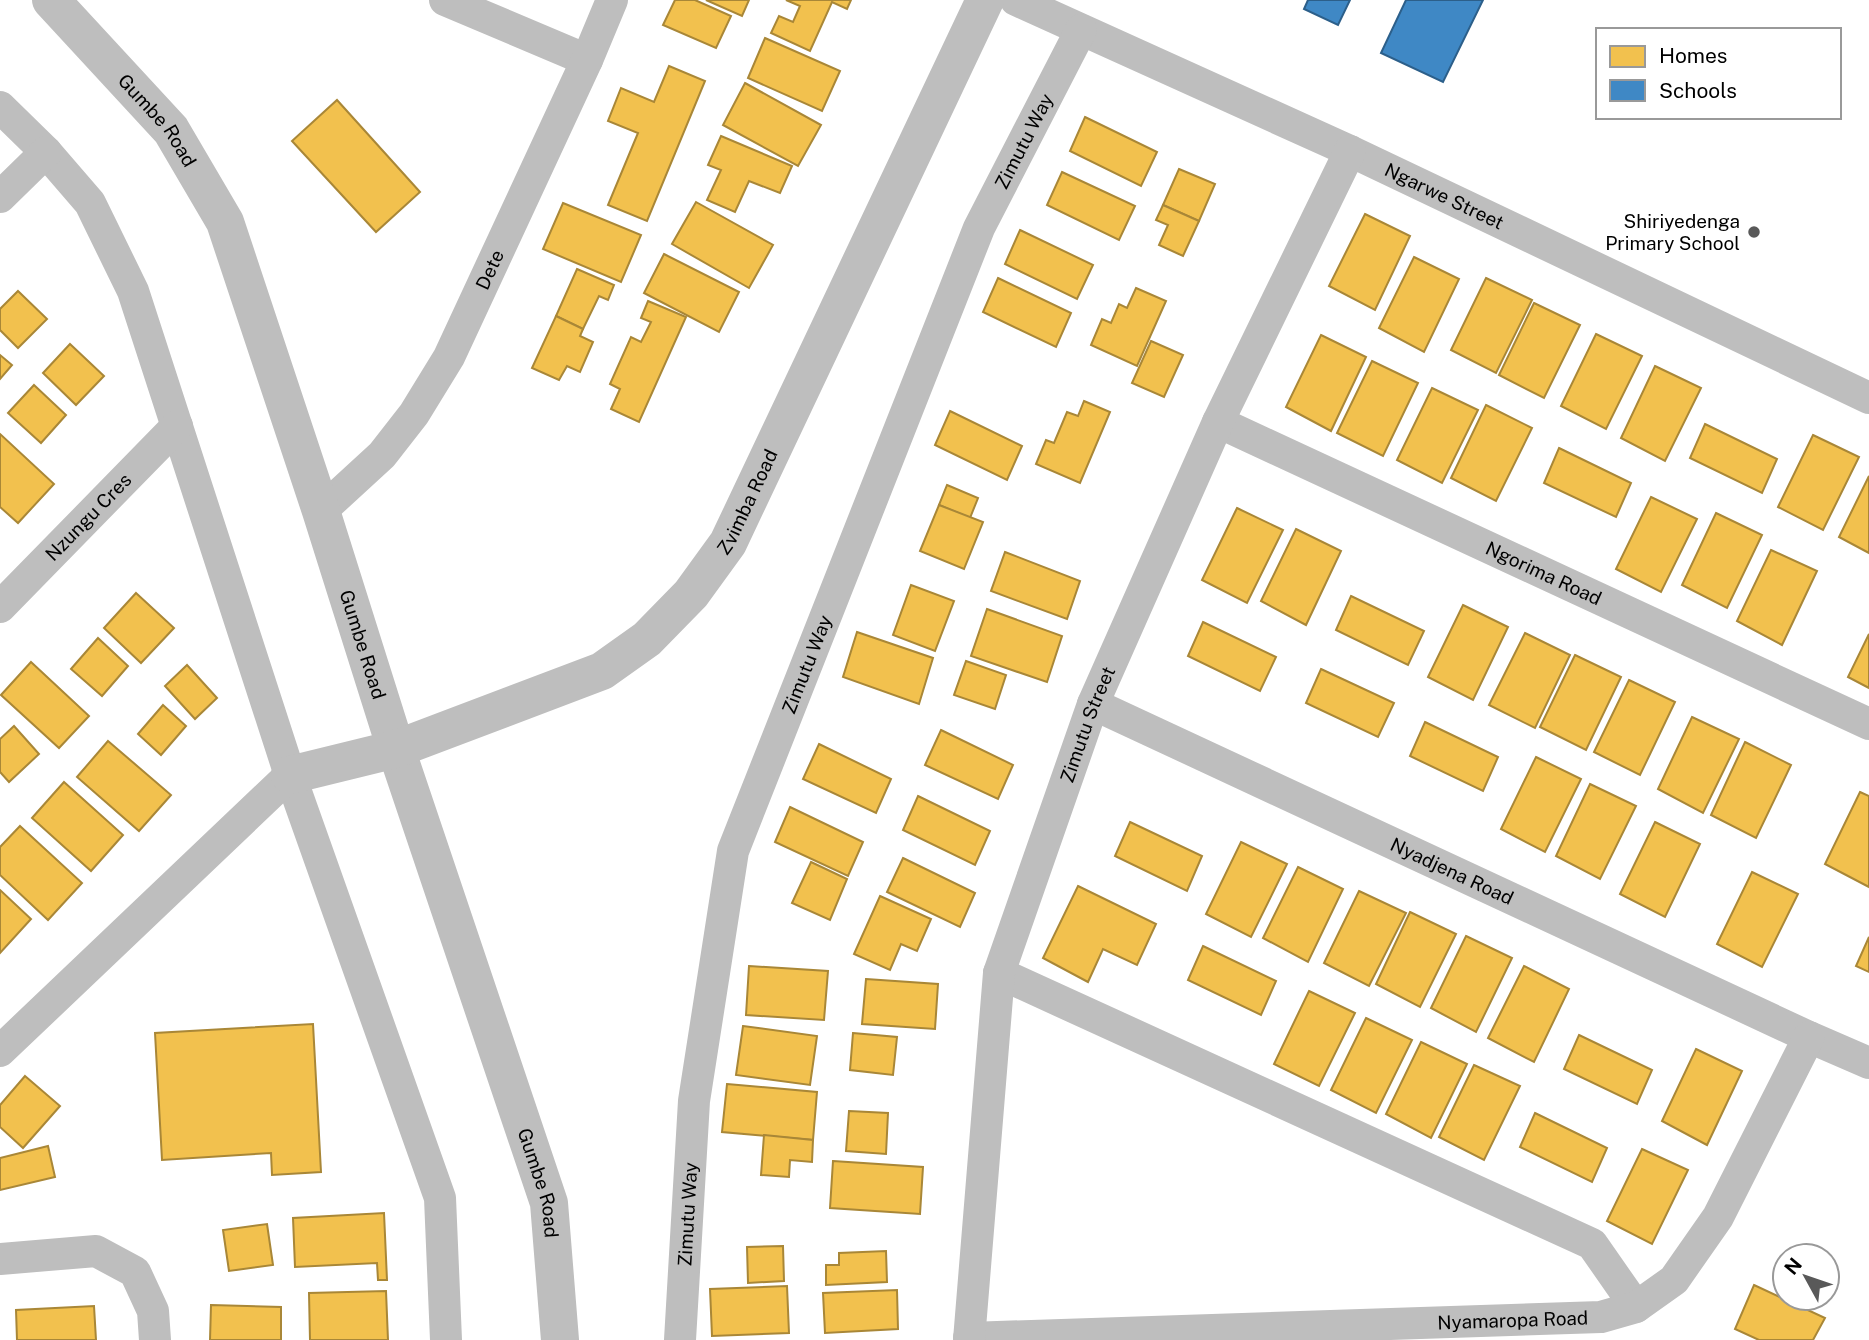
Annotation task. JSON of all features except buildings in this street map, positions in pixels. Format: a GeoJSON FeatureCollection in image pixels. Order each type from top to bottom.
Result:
{"type":"FeatureCollection","features":[{"type":"Feature","properties":{"kind":"street","name":"Gumbe Road"},"geometry":{"type":"LineString","coordinates":[[51,0],[171,130],[225,222],[321,511],[396,750],[549,1203],[560,1340]]}},
{"type":"Feature","properties":{"kind":"street"},"geometry":{"type":"LineString","coordinates":[[445,0],[587,60]]}},
{"type":"Feature","properties":{"kind":"street","name":"Dete"},"geometry":{"type":"LineString","coordinates":[[321,511],[382,455],[414,414],[449,357],[587,60],[611,0]]}},
{"type":"Feature","properties":{"kind":"street","name":"Zvimba Road"},"geometry":{"type":"LineString","coordinates":[[290,775],[396,750],[602,671],[647,639],[691,594],[728,542],[985,0]]}},
{"type":"Feature","properties":{"kind":"street","name":"Ngarwe Street"},"geometry":{"type":"LineString","coordinates":[[1016,0],[1350,151],[1869,398]]}},
{"type":"Feature","properties":{"kind":"street","name":"Zimutu Way"},"geometry":{"type":"LineString","coordinates":[[680,1340],[694,1101],[733,851],[979,228],[1081,30]]}},
{"type":"Feature","properties":{"kind":"street"},"geometry":{"type":"LineString","coordinates":[[0,107],[46,152],[90,203],[133,291],[290,775],[440,1198],[446,1340]]}},
{"type":"Feature","properties":{"kind":"street","name":"Zimutu Street"},"geometry":{"type":"LineString","coordinates":[[969,1339],[999,973],[1093,704],[1218,422],[1350,151]]}},
{"type":"Feature","properties":{"kind":"street"},"geometry":{"type":"LineString","coordinates":[[0,197],[46,152]]}},
{"type":"Feature","properties":{"kind":"street","name":"Ngorima Road"},"geometry":{"type":"LineString","coordinates":[[1218,422],[1869,724]]}},
{"type":"Feature","properties":{"kind":"street","name":"Nzungu Cres"},"geometry":{"type":"LineString","coordinates":[[0,607],[177,426]]}},
{"type":"Feature","properties":{"kind":"street","name":"Nyadjena Road"},"geometry":{"type":"LineString","coordinates":[[1093,704],[1869,1063]]}},
{"type":"Feature","properties":{"kind":"street"},"geometry":{"type":"LineString","coordinates":[[0,1051],[290,775]]}},
{"type":"Feature","properties":{"kind":"street"},"geometry":{"type":"LineString","coordinates":[[999,973],[1592,1244],[1636,1307]]}},
{"type":"Feature","properties":{"kind":"street","name":"Nyamaropa Road"},"geometry":{"type":"LineString","coordinates":[[969,1339],[1601,1317],[1636,1307],[1674,1280],[1718,1217],[1810,1037]]}},
{"type":"Feature","properties":{"kind":"street"},"geometry":{"type":"LineString","coordinates":[[0,1259],[96,1251],[135,1272],[153,1311],[155,1340]]}},
{"type":"Feature","properties":{"kind":"place","name":"Shiriyedenga Primary School"},"geometry":{"type":"Point","coordinates":[1754,232]}}]}
